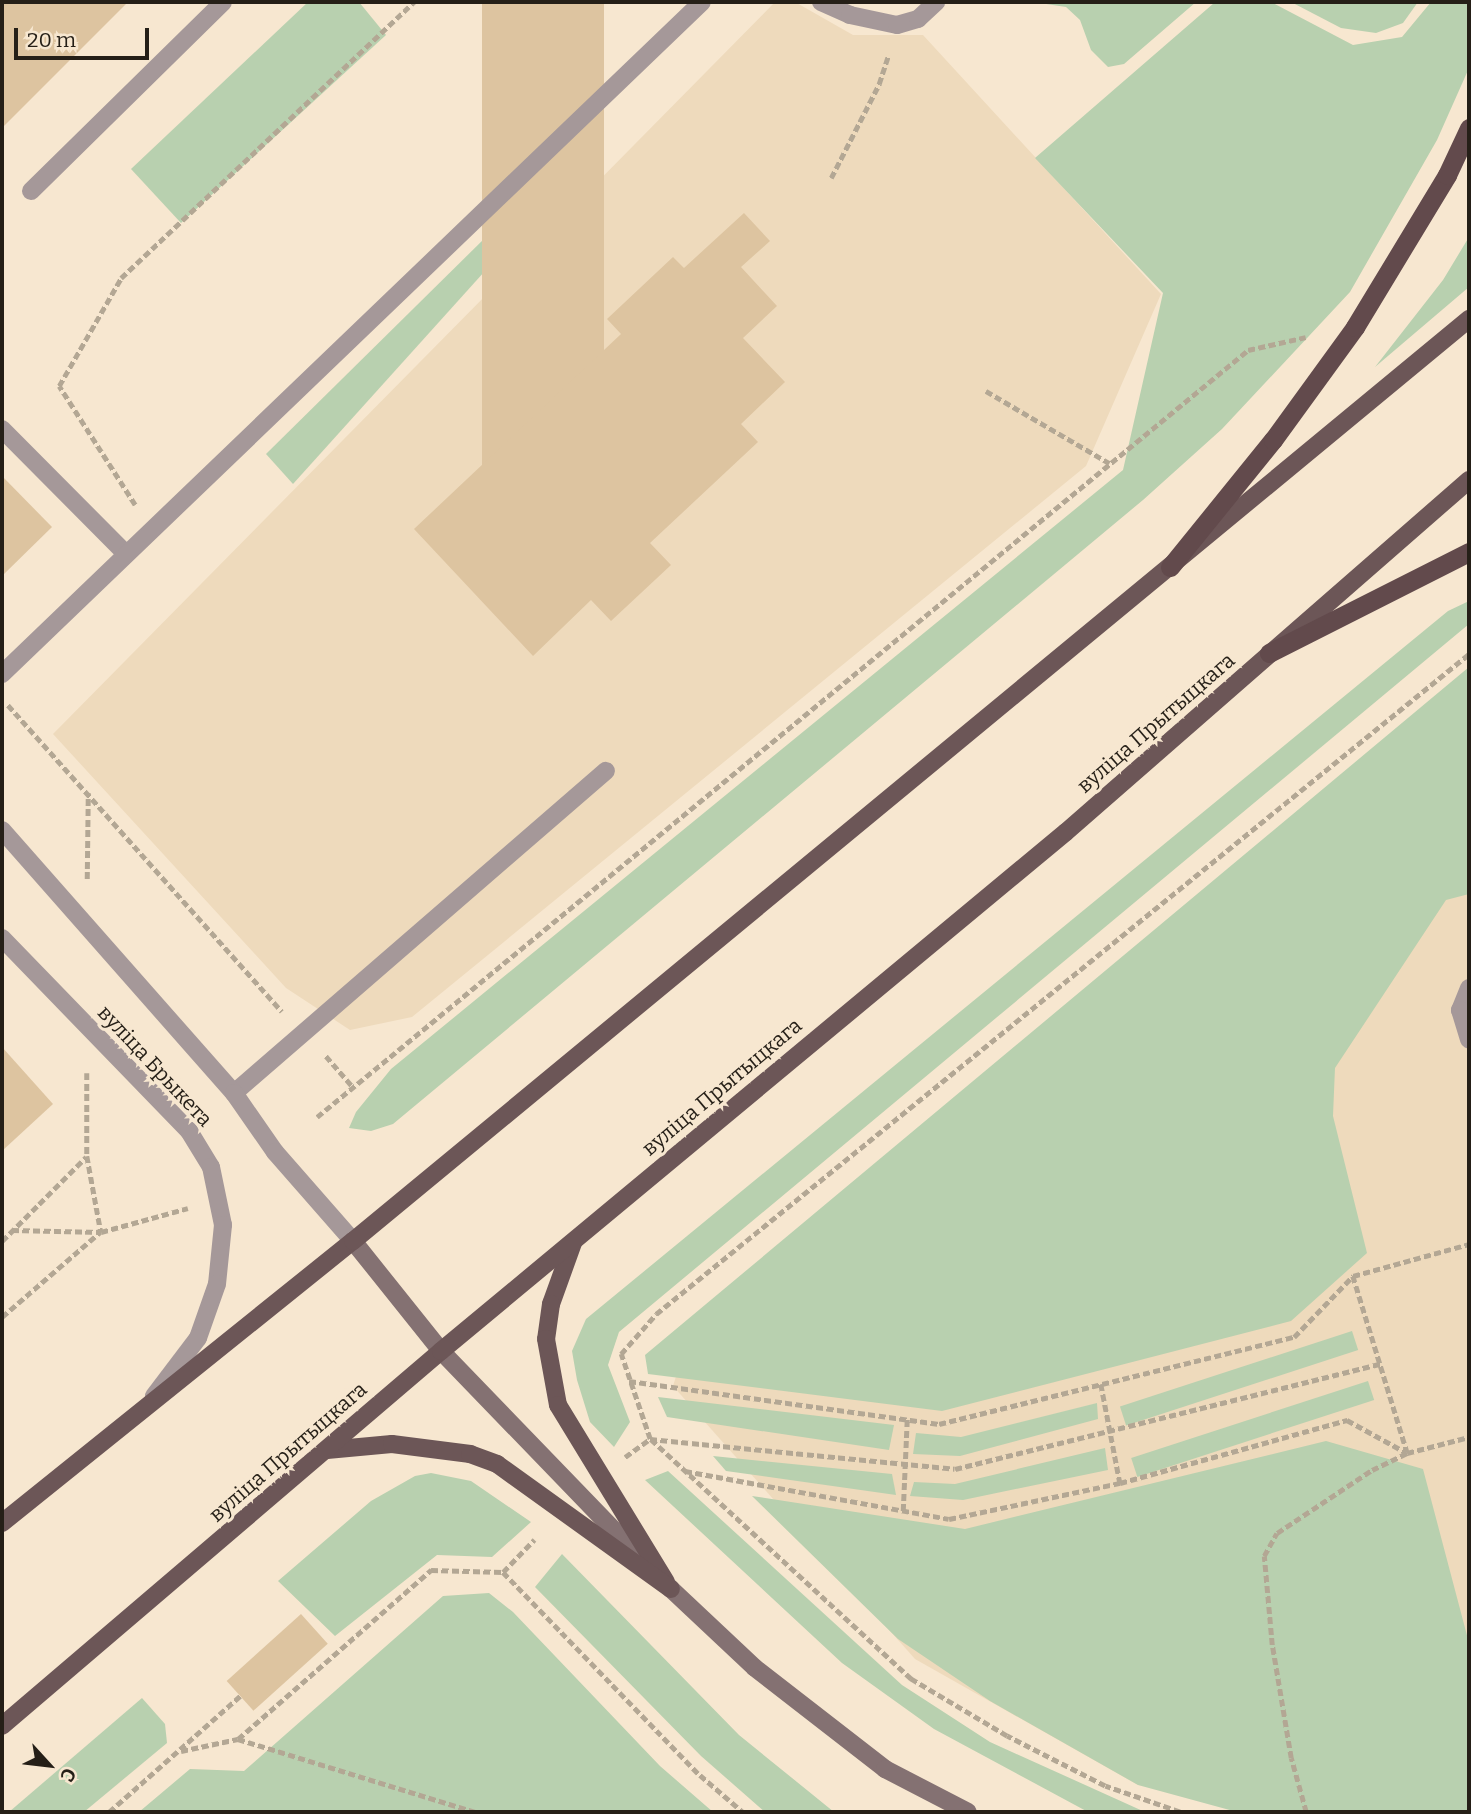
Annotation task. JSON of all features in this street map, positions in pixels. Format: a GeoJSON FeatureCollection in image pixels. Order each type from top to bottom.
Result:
{"type":"FeatureCollection","features":[{"type":"Feature","properties":{"kind":"highway"},"geometry":{"type":"LineString","coordinates":[[1170,567],[1273,440],[1355,327],[1447,175],[1469,128]]}},
{"type":"Feature","properties":{"kind":"highway"},"geometry":{"type":"LineString","coordinates":[[1269,653],[1469,552]]}},
{"type":"Feature","properties":{"kind":"main road"},"geometry":{"type":"LineString","coordinates":[[2,1523],[353,1241],[1469,319]]}},
{"type":"Feature","properties":{"kind":"main road","name":"вуліца Прытыцкага"},"geometry":{"type":"LineString","coordinates":[[2,1726],[441,1351],[1066,832],[1469,480]]}},
{"type":"Feature","properties":{"kind":"main road"},"geometry":{"type":"LineString","coordinates":[[574,1240],[551,1304],[546,1339],[558,1405],[671,1589]]}},
{"type":"Feature","properties":{"kind":"main road"},"geometry":{"type":"LineString","coordinates":[[353,1241],[441,1351],[671,1589],[755,1668],[885,1769],[968,1812]]}},
{"type":"Feature","properties":{"kind":"main road"},"geometry":{"type":"LineString","coordinates":[[327,1451],[392,1444],[470,1454],[497,1464],[671,1589]]}},
{"type":"Feature","properties":{"kind":"street"},"geometry":{"type":"LineString","coordinates":[[31,191],[223,2]]}},
{"type":"Feature","properties":{"kind":"street"},"geometry":{"type":"LineString","coordinates":[[2,674],[702,2]]}},
{"type":"Feature","properties":{"kind":"street"},"geometry":{"type":"LineString","coordinates":[[821,2],[850,15],[897,25],[918,19],[936,2]]}},
{"type":"Feature","properties":{"kind":"street"},"geometry":{"type":"LineString","coordinates":[[2,429],[126,554]]}},
{"type":"Feature","properties":{"kind":"street"},"geometry":{"type":"LineString","coordinates":[[234,1093],[606,771]]}},
{"type":"Feature","properties":{"kind":"street","name":"вуліца Брыкета"},"geometry":{"type":"LineString","coordinates":[[2,830],[234,1093],[275,1152],[353,1241]]}},
{"type":"Feature","properties":{"kind":"street","name":"вуліца Брыкета"},"geometry":{"type":"LineString","coordinates":[[2,938],[189,1131],[211,1167],[223,1224],[217,1283],[198,1338],[152,1400]]}},
{"type":"Feature","properties":{"kind":"street"},"geometry":{"type":"LineString","coordinates":[[1469,988],[1460,1010],[1469,1040]]}},
{"type":"Feature","properties":{"kind":"path"},"geometry":{"type":"LineString","coordinates":[[152,530],[59,386],[121,278],[414,2]]}},
{"type":"Feature","properties":{"kind":"path"},"geometry":{"type":"LineString","coordinates":[[831,178],[879,84],[897,25]]}},
{"type":"Feature","properties":{"kind":"path"},"geometry":{"type":"LineString","coordinates":[[317,1117],[1248,350],[1355,327]]}},
{"type":"Feature","properties":{"kind":"path"},"geometry":{"type":"LineString","coordinates":[[986,391],[1109,463]]}},
{"type":"Feature","properties":{"kind":"path"},"geometry":{"type":"LineString","coordinates":[[1180,1812],[1105,1786],[911,1679],[650,1439],[621,1354],[656,1314],[1469,654]]}},
{"type":"Feature","properties":{"kind":"path"},"geometry":{"type":"LineString","coordinates":[[2,697],[288,1017]]}},
{"type":"Feature","properties":{"kind":"path"},"geometry":{"type":"LineString","coordinates":[[317,1046],[353,1087]]}},
{"type":"Feature","properties":{"kind":"path"},"geometry":{"type":"LineString","coordinates":[[2,1241],[87,1156],[101,1232]]}},
{"type":"Feature","properties":{"kind":"path"},"geometry":{"type":"LineString","coordinates":[[12,1230],[101,1232],[193,1206]]}},
{"type":"Feature","properties":{"kind":"path"},"geometry":{"type":"LineString","coordinates":[[2,1231],[7,1236]]}},
{"type":"Feature","properties":{"kind":"path"},"geometry":{"type":"LineString","coordinates":[[2,1317],[101,1232]]}},
{"type":"Feature","properties":{"kind":"path"},"geometry":{"type":"LineString","coordinates":[[629,1381],[939,1424],[1294,1337],[1353,1276],[1469,1244]]}},
{"type":"Feature","properties":{"kind":"path"},"geometry":{"type":"LineString","coordinates":[[1353,1276],[1408,1453]]}},
{"type":"Feature","properties":{"kind":"path"},"geometry":{"type":"LineString","coordinates":[[616,1464],[650,1439],[955,1469],[1380,1364]]}},
{"type":"Feature","properties":{"kind":"path"},"geometry":{"type":"LineString","coordinates":[[1101,1384],[1120,1483]]}},
{"type":"Feature","properties":{"kind":"path"},"geometry":{"type":"LineString","coordinates":[[903,1511],[907,1419]]}},
{"type":"Feature","properties":{"kind":"path"},"geometry":{"type":"LineString","coordinates":[[684,1470],[948,1519],[1120,1483],[1347,1420],[1408,1453]]}},
{"type":"Feature","properties":{"kind":"path"},"geometry":{"type":"LineString","coordinates":[[1306,1812],[1291,1758],[1272,1645],[1264,1556],[1277,1533],[1372,1470],[1408,1453],[1469,1437]]}},
{"type":"Feature","properties":{"kind":"path"},"geometry":{"type":"LineString","coordinates":[[503,1572],[534,1540]]}},
{"type":"Feature","properties":{"kind":"path"},"geometry":{"type":"LineString","coordinates":[[238,1739],[431,1570],[503,1572],[700,1774],[743,1812]]}},
{"type":"Feature","properties":{"kind":"path"},"geometry":{"type":"LineString","coordinates":[[109,1812],[240,1696]]}},
{"type":"Feature","properties":{"kind":"path"},"geometry":{"type":"LineString","coordinates":[[181,1751],[238,1739],[475,1812]]}},
{"type":"Feature","properties":{"kind":"shaded area"},"geometry":{"type":"Polygon","coordinates":[[[775,2],[795,2],[853,35],[923,35],[1161,294],[1086,466],[412,1017],[350,1030],[286,988],[53,734],[775,2]]]}},
{"type":"Feature","properties":{"kind":"shaded area"},"geometry":{"type":"Polygon","coordinates":[[[1469,684],[1469,1812],[1138,1785],[915,1659],[673,1386],[691,1328],[1469,684]]]}},
{"type":"Feature","properties":{"kind":"green space"},"geometry":{"type":"Polygon","coordinates":[[[308,2],[359,2],[386,35],[181,223],[131,169],[308,2]]]}},
{"type":"Feature","properties":{"kind":"green space"},"geometry":{"type":"Polygon","coordinates":[[[1033,2],[1196,2],[1124,64],[1108,67],[1091,50],[1080,20],[1066,7],[1033,2]]]}},
{"type":"Feature","properties":{"kind":"green space"},"geometry":{"type":"Polygon","coordinates":[[[1271,2],[1353,45],[1402,37],[1431,2],[1469,2],[1469,68],[1437,140],[1350,292],[1222,429],[1143,500],[393,1124],[371,1131],[349,1128],[356,1112],[391,1069],[1123,470],[1163,293],[1035,158],[1214,3],[1271,2]]]}},
{"type":"Feature","properties":{"kind":"green space"},"geometry":{"type":"Polygon","coordinates":[[[1291,2],[1418,2],[1403,23],[1376,33],[1341,28],[1291,2]]]}},
{"type":"Feature","properties":{"kind":"green space"},"geometry":{"type":"Polygon","coordinates":[[[488,235],[503,251],[293,484],[266,454],[488,235]]]}},
{"type":"Feature","properties":{"kind":"green space"},"geometry":{"type":"Polygon","coordinates":[[[1469,237],[1469,287],[1375,367],[1443,280],[1469,237]]]}},
{"type":"Feature","properties":{"kind":"green space"},"geometry":{"type":"Polygon","coordinates":[[[1469,601],[1469,624],[619,1332],[608,1365],[630,1422],[614,1447],[590,1422],[577,1380],[572,1351],[586,1319],[1448,611],[1469,601]]]}},
{"type":"Feature","properties":{"kind":"green space"},"geometry":{"type":"Polygon","coordinates":[[[1469,667],[1469,894],[1446,900],[1335,1068],[1333,1116],[1367,1253],[1291,1321],[942,1411],[648,1374],[645,1355],[1469,667]]]}},
{"type":"Feature","properties":{"kind":"green space"},"geometry":{"type":"Polygon","coordinates":[[[1352,1331],[1358,1350],[1126,1425],[1120,1406],[1352,1331]]]}},
{"type":"Feature","properties":{"kind":"green space"},"geometry":{"type":"Polygon","coordinates":[[[1368,1381],[1374,1400],[1137,1477],[1131,1458],[1368,1381]]]}},
{"type":"Feature","properties":{"kind":"green space"},"geometry":{"type":"Polygon","coordinates":[[[658,1397],[894,1425],[889,1450],[667,1417],[658,1397]]]}},
{"type":"Feature","properties":{"kind":"green space"},"geometry":{"type":"Polygon","coordinates":[[[1097,1403],[1098,1419],[960,1456],[913,1454],[916,1433],[961,1437],[1097,1403]]]}},
{"type":"Feature","properties":{"kind":"green space"},"geometry":{"type":"Polygon","coordinates":[[[1326,1441],[1423,1469],[1469,1643],[1469,1812],[1237,1812],[1138,1785],[990,1701],[898,1639],[752,1496],[965,1529],[1326,1441]]]}},
{"type":"Feature","properties":{"kind":"green space"},"geometry":{"type":"Polygon","coordinates":[[[1105,1448],[1108,1470],[963,1500],[910,1496],[914,1482],[955,1484],[1105,1448]]]}},
{"type":"Feature","properties":{"kind":"green space"},"geometry":{"type":"Polygon","coordinates":[[[713,1456],[892,1474],[896,1495],[726,1471],[713,1456]]]}},
{"type":"Feature","properties":{"kind":"green space"},"geometry":{"type":"Polygon","coordinates":[[[668,1471],[902,1685],[990,1742],[1145,1812],[1088,1812],[934,1729],[842,1663],[645,1480],[668,1471]]]}},
{"type":"Feature","properties":{"kind":"green space"},"geometry":{"type":"Polygon","coordinates":[[[431,1473],[471,1481],[531,1522],[492,1557],[437,1555],[335,1636],[278,1581],[371,1501],[415,1476],[431,1473]]]}},
{"type":"Feature","properties":{"kind":"green space"},"geometry":{"type":"Polygon","coordinates":[[[562,1554],[739,1735],[834,1812],[765,1812],[701,1756],[535,1587],[562,1554]]]}},
{"type":"Feature","properties":{"kind":"green space"},"geometry":{"type":"Polygon","coordinates":[[[489,1593],[513,1612],[660,1766],[713,1812],[139,1812],[190,1769],[244,1771],[443,1596],[489,1593]]]}},
{"type":"Feature","properties":{"kind":"green space"},"geometry":{"type":"Polygon","coordinates":[[[142,1698],[165,1724],[167,1743],[84,1812],[9,1812],[142,1698]]]}},
{"type":"Feature","properties":{"kind":"building"},"geometry":{"type":"Polygon","coordinates":[[[5,2],[128,2],[2,128],[2,5],[5,2]]]}},
{"type":"Feature","properties":{"kind":"building"},"geometry":{"type":"Polygon","coordinates":[[[482,2],[604,2],[604,560],[482,560],[482,2]]]}},
{"type":"Feature","properties":{"kind":"building"},"geometry":{"type":"Polygon","coordinates":[[[744,213],[770,241],[741,267],[777,306],[743,338],[785,382],[741,424],[758,442],[650,543],[671,565],[611,621],[591,600],[533,656],[414,529],[621,334],[607,319],[673,257],[684,268],[744,213]]]}},
{"type":"Feature","properties":{"kind":"building"},"geometry":{"type":"Polygon","coordinates":[[[2,476],[52,527],[2,576],[2,476]]]}},
{"type":"Feature","properties":{"kind":"building"},"geometry":{"type":"Polygon","coordinates":[[[2,1047],[53,1104],[2,1151],[2,1047]]]}},
{"type":"Feature","properties":{"kind":"building"},"geometry":{"type":"Polygon","coordinates":[[[301,1614],[328,1644],[253,1711],[227,1681],[301,1614]]]}}]}
